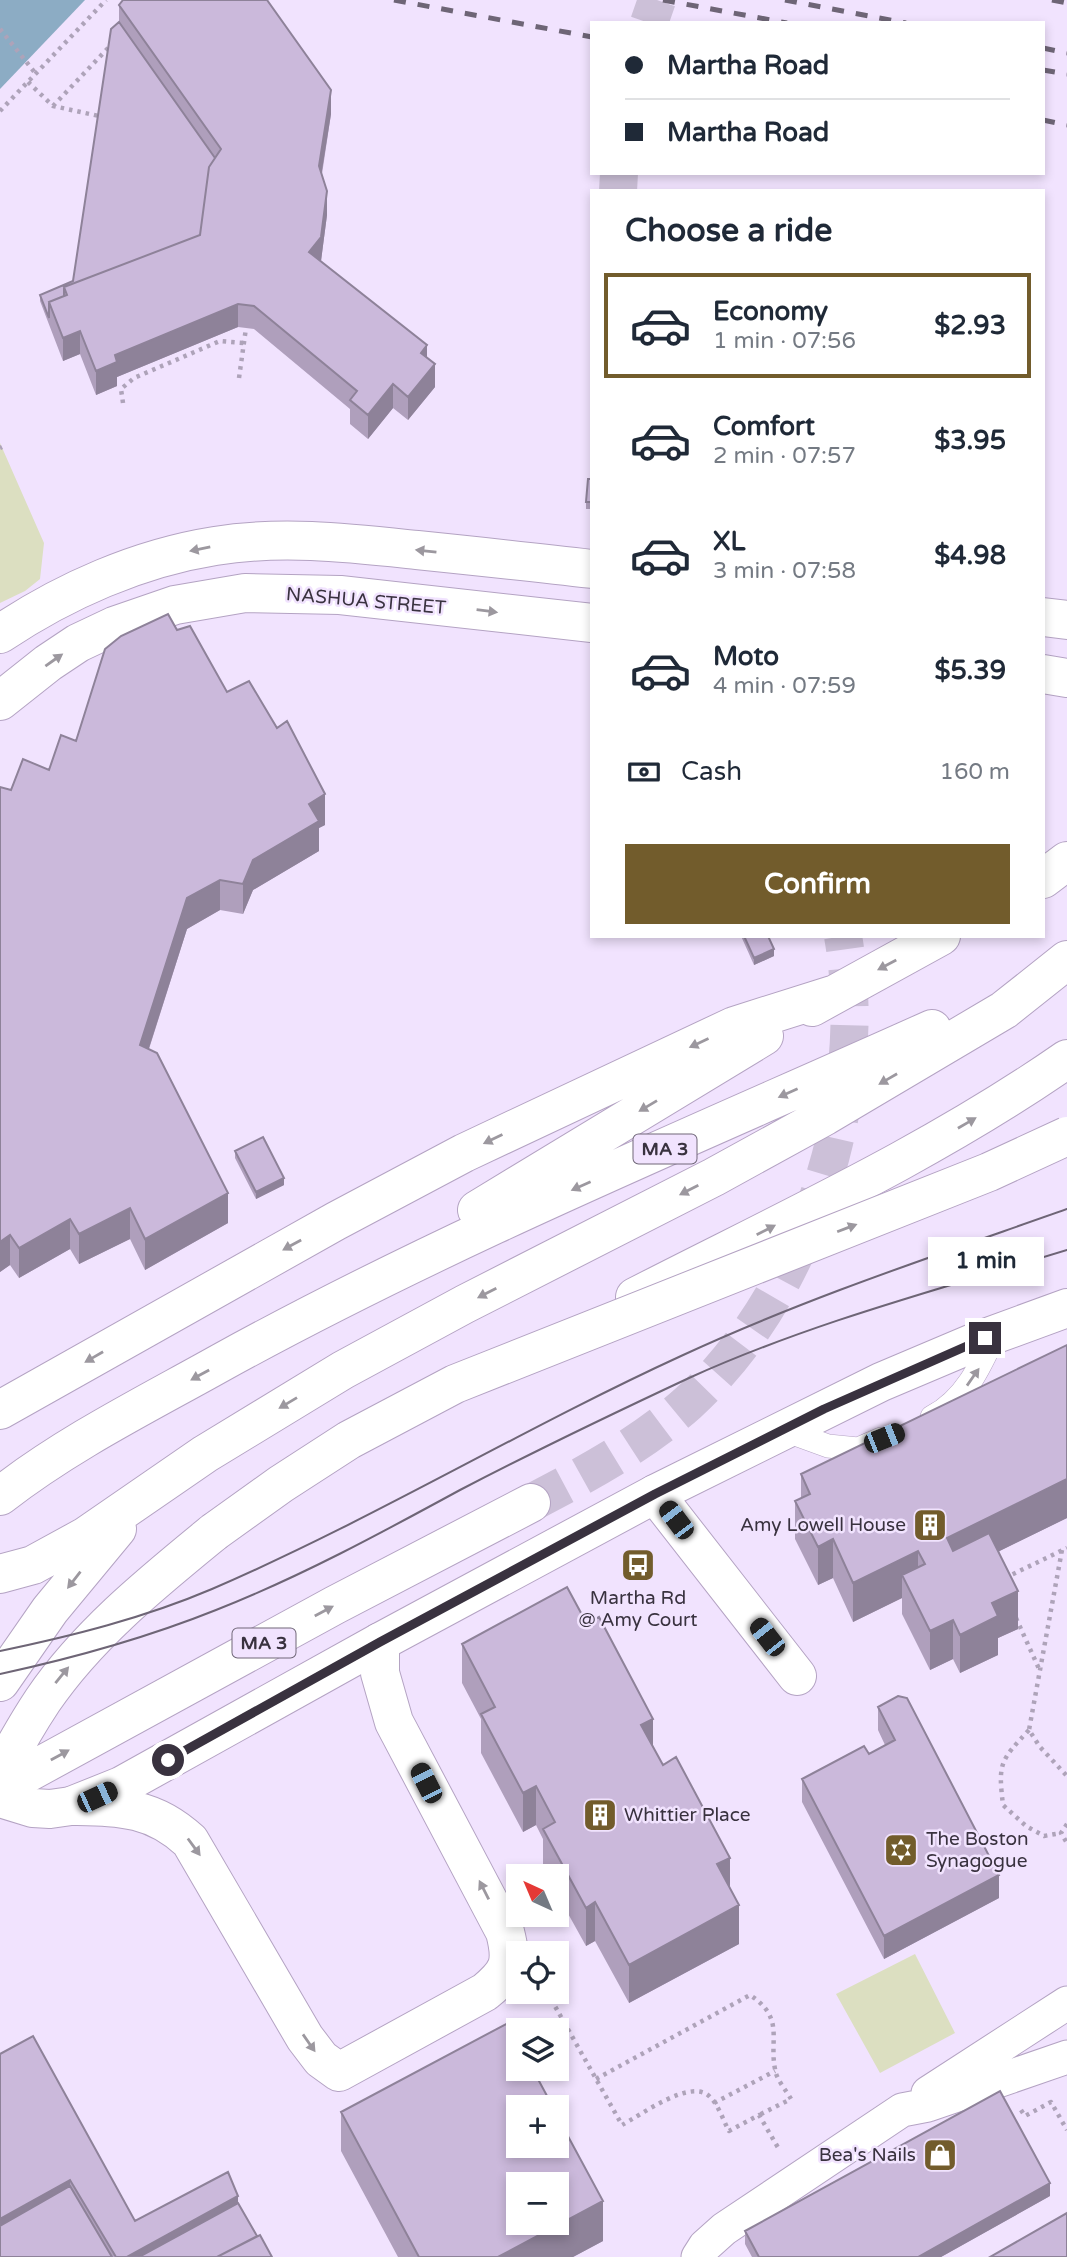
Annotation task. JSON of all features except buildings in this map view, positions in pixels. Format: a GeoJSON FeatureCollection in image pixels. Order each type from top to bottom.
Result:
{"type":"FeatureCollection","features":[{"type":"Feature","properties":{"kind":"main road"},"geometry":{"type":"LineString","coordinates":[[0,634],[41,608],[89,584],[159,558],[216,545],[275,541],[335,542],[590,569]]}},
{"type":"Feature","properties":{"kind":"main road","name":"NASHUA STREET"},"geometry":{"type":"LineString","coordinates":[[0,701],[78,643],[114,626],[176,605],[245,593],[340,595],[590,623]]}},
{"type":"Feature","properties":{"kind":"main road"},"geometry":{"type":"LineString","coordinates":[[1045,674],[1067,678]]}},
{"type":"Feature","properties":{"kind":"main road"},"geometry":{"type":"LineString","coordinates":[[1045,877],[1067,861]]}},
{"type":"Feature","properties":{"kind":"main road"},"geometry":{"type":"LineString","coordinates":[[260,1342],[832,995],[938,938]]}},
{"type":"Feature","properties":{"kind":"main road","name":"MA 3"},"geometry":{"type":"LineString","coordinates":[[0,1496],[75,1444],[260,1342],[460,1241],[955,1019],[1014,988],[1067,952]]}},
{"type":"Feature","properties":{"kind":"main road"},"geometry":{"type":"LineString","coordinates":[[0,1574],[33,1564],[60,1551],[246,1429],[343,1370],[714,1177],[825,1116],[1004,1010],[1067,961]]}},
{"type":"Feature","properties":{"kind":"main road"},"geometry":{"type":"LineString","coordinates":[[0,1410],[325,1227],[464,1153],[734,1026],[832,995]]}},
{"type":"Feature","properties":{"kind":"main road"},"geometry":{"type":"LineString","coordinates":[[224,1527],[335,1455],[391,1423],[896,1163],[1008,1098],[1067,1059]]}},
{"type":"Feature","properties":{"kind":"main road"},"geometry":{"type":"LineString","coordinates":[[0,1774],[27,1725],[64,1672],[118,1615],[224,1527],[281,1484],[349,1440],[455,1384],[989,1172],[1067,1136]]}},
{"type":"Feature","properties":{"kind":"main road"},"geometry":{"type":"LineString","coordinates":[[71,1805],[121,1786],[655,1494],[881,1382],[995,1334],[1067,1308]]}},
{"type":"Feature","properties":{"kind":"main road"},"geometry":{"type":"LineString","coordinates":[[0,1400],[43,1385]]}},
{"type":"Feature","properties":{"kind":"main road"},"geometry":{"type":"LineString","coordinates":[[0,1682],[90,1559],[139,1507],[172,1477]]}},
{"type":"Feature","properties":{"kind":"main road"},"geometry":{"type":"LineString","coordinates":[[655,1494],[797,1676]]}},
{"type":"Feature","properties":{"kind":"main road","name":"MA 3"},"geometry":{"type":"LineString","coordinates":[[0,1788],[303,1622],[531,1503]]}},
{"type":"Feature","properties":{"kind":"main road"},"geometry":{"type":"LineString","coordinates":[[0,1798],[33,1808],[71,1805],[138,1810],[161,1819],[190,1841],[305,2038],[321,2059],[339,2072],[485,1992],[500,1980],[510,1964],[505,1932],[394,1722],[380,1674],[380,1642]]}},
{"type":"Feature","properties":{"kind":"street"},"geometry":{"type":"LineString","coordinates":[[698,2257],[724,2229],[1067,2003]]}},
{"type":"Feature","properties":{"kind":"street"},"geometry":{"type":"LineString","coordinates":[[902,2110],[928,2105],[1067,2057]]}},
{"type":"Feature","properties":{"kind":"lane"},"geometry":{"type":"LineString","coordinates":[[784,1430],[828,1446],[858,1449],[903,1430],[948,1409],[979,1371],[995,1334]]}},
{"type":"Feature","properties":{"kind":"path"},"geometry":{"type":"LineString","coordinates":[[0,111],[106,0]]}},
{"type":"Feature","properties":{"kind":"path"},"geometry":{"type":"LineString","coordinates":[[0,29],[36,74]]}},
{"type":"Feature","properties":{"kind":"path"},"geometry":{"type":"LineString","coordinates":[[53,106],[110,46]]}},
{"type":"Feature","properties":{"kind":"path"},"geometry":{"type":"LineString","coordinates":[[28,82],[53,106],[99,116]]}},
{"type":"Feature","properties":{"kind":"path"},"geometry":{"type":"LineString","coordinates":[[239,378],[246,328]]}},
{"type":"Feature","properties":{"kind":"path"},"geometry":{"type":"LineString","coordinates":[[123,403],[121,389],[134,378],[220,341],[244,343]]}},
{"type":"Feature","properties":{"kind":"path"},"geometry":{"type":"LineString","coordinates":[[999,1581],[1064,1549]]}},
{"type":"Feature","properties":{"kind":"path"},"geometry":{"type":"LineString","coordinates":[[1064,1549],[1029,1730],[1005,1755],[999,1774],[1003,1805],[1026,1826],[1044,1836],[1061,1833],[1067,1824]]}},
{"type":"Feature","properties":{"kind":"path"},"geometry":{"type":"LineString","coordinates":[[1015,1615],[1040,1671]]}},
{"type":"Feature","properties":{"kind":"path"},"geometry":{"type":"LineString","coordinates":[[1029,1730],[1040,1747],[1067,1776]]}},
{"type":"Feature","properties":{"kind":"path"},"geometry":{"type":"LineString","coordinates":[[1061,1833],[1067,1843]]}},
{"type":"Feature","properties":{"kind":"path"},"geometry":{"type":"LineString","coordinates":[[554,2004],[596,2079],[622,2125],[683,2092],[692,2090],[709,2095],[729,2131],[791,2099],[775,2071],[773,2023],[762,2004],[750,1995],[596,2079]]}},
{"type":"Feature","properties":{"kind":"path"},"geometry":{"type":"LineString","coordinates":[[714,2103],[775,2071]]}},
{"type":"Feature","properties":{"kind":"path"},"geometry":{"type":"LineString","coordinates":[[759,2115],[797,2180]]}},
{"type":"Feature","properties":{"kind":"green space"},"geometry":{"type":"Polygon","coordinates":[[[0,443],[44,543],[40,579],[25,591],[0,603],[0,443]]]}},
{"type":"Feature","properties":{"kind":"green space"},"geometry":{"type":"Polygon","coordinates":[[[915,1954],[955,2033],[880,2073],[836,1994],[915,1954]]]}},
{"type":"Feature","properties":{"kind":"water"},"geometry":{"type":"Polygon","coordinates":[[[0,0],[85,0],[0,89],[0,0]]]}},
{"type":"Feature","properties":{"kind":"tunnel"},"geometry":{"type":"LineString","coordinates":[[650,21],[657,0]]}},
{"type":"Feature","properties":{"kind":"tunnel"},"geometry":{"type":"LineString","coordinates":[[618,189],[619,175]]}},
{"type":"Feature","properties":{"kind":"tunnel"},"geometry":{"type":"LineString","coordinates":[[531,1503],[613,1458],[670,1418],[688,1403],[730,1358],[767,1307],[797,1250],[821,1189],[838,1125],[847,1061],[849,998],[843,938]]}},
{"type":"Feature","properties":{"kind":"tram line"},"geometry":{"type":"LineString","coordinates":[[0,1651],[108,1625],[212,1589],[330,1534],[622,1384],[728,1335],[872,1278],[1067,1209]]}},
{"type":"Feature","properties":{"kind":"tram line"},"geometry":{"type":"LineString","coordinates":[[0,1674],[136,1638],[247,1597],[340,1554],[574,1433],[735,1358],[876,1308],[1067,1250]]}},
{"type":"Feature","properties":{"kind":"railway"},"geometry":{"type":"LineString","coordinates":[[394,0],[590,37]]}},
{"type":"Feature","properties":{"kind":"railway"},"geometry":{"type":"LineString","coordinates":[[663,0],[776,21]]}},
{"type":"Feature","properties":{"kind":"railway"},"geometry":{"type":"LineString","coordinates":[[785,0],[895,21]]}},
{"type":"Feature","properties":{"kind":"railway"},"geometry":{"type":"LineString","coordinates":[[1052,0],[1067,3]]}},
{"type":"Feature","properties":{"kind":"railway"},"geometry":{"type":"LineString","coordinates":[[1045,48],[1067,53]]}},
{"type":"Feature","properties":{"kind":"railway"},"geometry":{"type":"LineString","coordinates":[[1045,70],[1067,74]]}},
{"type":"Feature","properties":{"kind":"railway"},"geometry":{"type":"LineString","coordinates":[[1045,120],[1067,125]]}},
{"type":"Feature","properties":{"kind":"place","name":"Amy Lowell House"},"geometry":{"type":"Point","coordinates":[930,1525]}},
{"type":"Feature","properties":{"kind":"place","name":"Martha Rd @ Amy Court"},"geometry":{"type":"Point","coordinates":[638,1565]}},
{"type":"Feature","properties":{"kind":"place","name":"Whittier Place"},"geometry":{"type":"Point","coordinates":[600,1815]}},
{"type":"Feature","properties":{"kind":"place","name":"The Boston Synagogue"},"geometry":{"type":"Point","coordinates":[901,1850]}},
{"type":"Feature","properties":{"kind":"place","name":"Bea's Nails"},"geometry":{"type":"Point","coordinates":[940,2155]}},
{"type":"Feature","properties":{"kind":"route"},"geometry":{"type":"LineString","coordinates":[[168,1760],[655,1494],[881,1382],[985,1338]]}}]}
